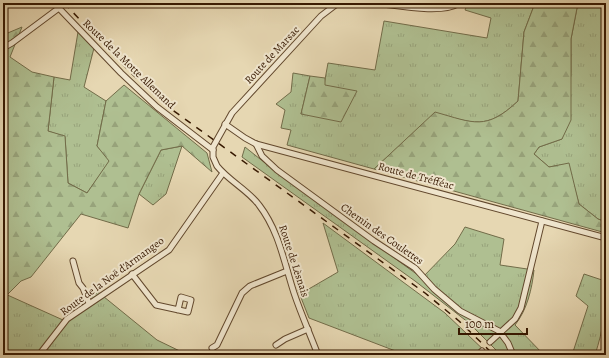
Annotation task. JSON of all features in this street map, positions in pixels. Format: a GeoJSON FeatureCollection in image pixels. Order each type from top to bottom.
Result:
{"type":"FeatureCollection","features":[{"type":"Feature","properties":{"kind":"street","name":"Route de la Motte Allemand"},"geometry":{"type":"LineString","coordinates":[[54,3],[121,73],[158,107],[213,150]]}},
{"type":"Feature","properties":{"kind":"street","name":"Route de Marsac"},"geometry":{"type":"LineString","coordinates":[[225,124],[239,105],[321,16],[338,3]]}},
{"type":"Feature","properties":{"kind":"street"},"geometry":{"type":"LineString","coordinates":[[375,3],[439,8],[452,7],[459,3]]}},
{"type":"Feature","properties":{"kind":"street"},"geometry":{"type":"LineString","coordinates":[[3,48],[59,8]]}},
{"type":"Feature","properties":{"kind":"street"},"geometry":{"type":"LineString","coordinates":[[213,150],[225,124]]}},
{"type":"Feature","properties":{"kind":"street","name":"Route de Tréfféac"},"geometry":{"type":"LineString","coordinates":[[225,124],[256,144],[606,238]]}},
{"type":"Feature","properties":{"kind":"street","name":"Chemin des Coulettes"},"geometry":{"type":"LineString","coordinates":[[256,144],[256,147],[262,156],[277,170],[368,237],[415,268],[434,289],[460,311],[492,326],[500,333],[513,355]]}},
{"type":"Feature","properties":{"kind":"street","name":"Route de Lèsnais"},"geometry":{"type":"LineString","coordinates":[[213,150],[214,161],[223,173],[248,193],[259,205],[271,223],[280,243],[287,271],[318,355]]}},
{"type":"Feature","properties":{"kind":"street","name":"Route de la Noë d'Armangeo"},"geometry":{"type":"LineString","coordinates":[[39,355],[67,319],[169,250],[223,173]]}},
{"type":"Feature","properties":{"kind":"street"},"geometry":{"type":"LineString","coordinates":[[490,342],[515,320],[521,308],[542,221]]}},
{"type":"Feature","properties":{"kind":"street"},"geometry":{"type":"LineString","coordinates":[[74,261],[79,283],[83,288],[89,303]]}},
{"type":"Feature","properties":{"kind":"street"},"geometry":{"type":"LineString","coordinates":[[212,348],[216,345],[242,293],[250,286],[287,271]]}},
{"type":"Feature","properties":{"kind":"street"},"geometry":{"type":"LineString","coordinates":[[132,274],[156,305],[178,310]]}},
{"type":"Feature","properties":{"kind":"street"},"geometry":{"type":"LineString","coordinates":[[276,345],[285,339],[308,329]]}},
{"type":"Feature","properties":{"kind":"green space"},"geometry":{"type":"Polygon","coordinates":[[[468,3],[535,3],[524,32],[518,101],[507,111],[488,121],[479,122],[460,120],[435,113],[374,169],[287,145],[291,130],[281,128],[285,110],[276,104],[291,92],[293,73],[310,76],[301,114],[324,85],[328,63],[375,70],[384,21],[487,38],[491,18],[465,10],[468,3]]]}},
{"type":"Feature","properties":{"kind":"green space"},"geometry":{"type":"Polygon","coordinates":[[[535,3],[578,3],[571,39],[571,120],[562,139],[539,147],[534,154],[549,167],[569,163],[579,204],[598,219],[606,222],[606,233],[374,169],[435,112],[470,121],[488,121],[507,111],[518,101],[524,32],[535,3]]]}},
{"type":"Feature","properties":{"kind":"green space"},"geometry":{"type":"Polygon","coordinates":[[[578,3],[606,3],[606,222],[598,219],[579,204],[568,164],[549,167],[534,154],[539,147],[562,139],[571,73],[571,39],[578,3]]]}},
{"type":"Feature","properties":{"kind":"green space"},"geometry":{"type":"Polygon","coordinates":[[[22,27],[10,57],[32,72],[54,77],[48,131],[65,136],[68,183],[87,193],[109,161],[97,146],[106,101],[124,85],[207,153],[212,172],[182,146],[161,150],[139,194],[128,228],[81,214],[31,277],[21,281],[8,294],[3,293],[3,35],[22,27]]]}},
{"type":"Feature","properties":{"kind":"green space"},"geometry":{"type":"Polygon","coordinates":[[[78,32],[94,48],[84,87],[106,101],[97,146],[110,161],[87,193],[68,183],[65,137],[48,131],[54,77],[70,80],[78,32]]]}},
{"type":"Feature","properties":{"kind":"green space"},"geometry":{"type":"Polygon","coordinates":[[[310,76],[325,78],[325,85],[357,91],[341,122],[301,114],[310,76]]]}},
{"type":"Feature","properties":{"kind":"green space"},"geometry":{"type":"Polygon","coordinates":[[[182,146],[166,194],[153,205],[139,194],[161,150],[182,146]]]}},
{"type":"Feature","properties":{"kind":"green space"},"geometry":{"type":"Polygon","coordinates":[[[245,147],[280,175],[422,278],[455,244],[465,227],[504,239],[500,265],[534,270],[528,299],[523,313],[515,325],[544,355],[501,355],[469,323],[415,281],[242,157],[245,147]]]}},
{"type":"Feature","properties":{"kind":"green space"},"geometry":{"type":"Polygon","coordinates":[[[323,223],[445,313],[489,355],[406,355],[309,318],[298,290],[307,290],[338,272],[323,223]]]}},
{"type":"Feature","properties":{"kind":"green space"},"geometry":{"type":"Polygon","coordinates":[[[584,274],[605,281],[604,319],[595,355],[572,355],[588,306],[576,296],[584,274]]]}},
{"type":"Feature","properties":{"kind":"green space"},"geometry":{"type":"Polygon","coordinates":[[[98,292],[157,340],[188,355],[3,355],[3,293],[63,320],[98,292]]]}},
{"type":"Feature","properties":{"kind":"railway"},"geometry":{"type":"LineString","coordinates":[[64,3],[133,75],[167,106],[425,293],[459,321],[494,355]]}}]}
